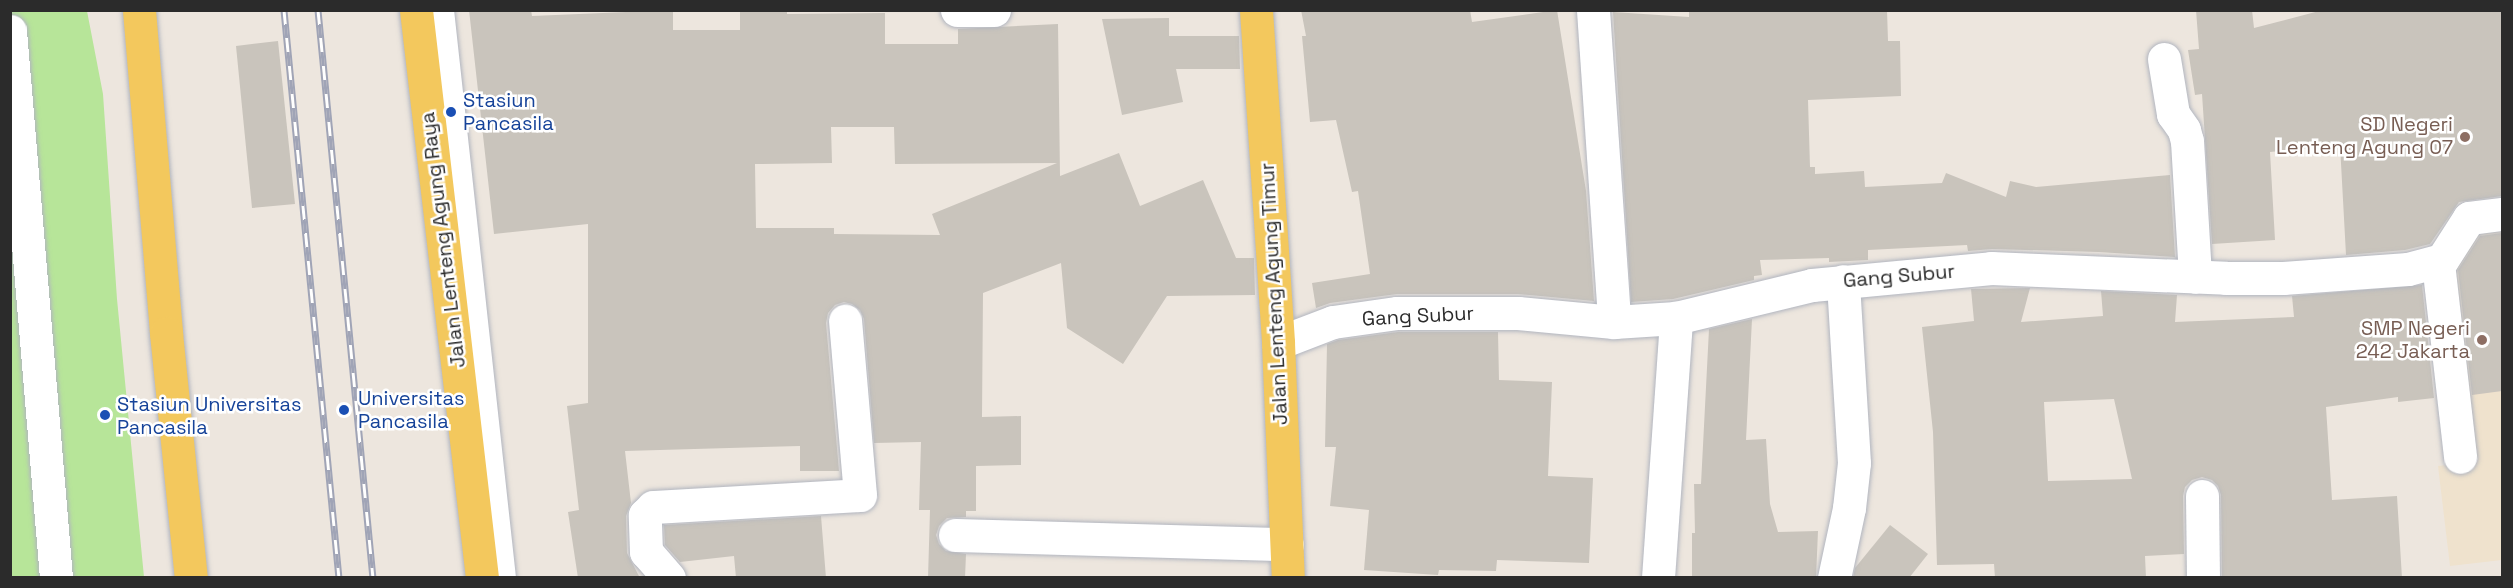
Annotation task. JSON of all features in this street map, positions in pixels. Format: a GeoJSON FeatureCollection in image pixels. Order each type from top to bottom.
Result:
{"type":"FeatureCollection","features":[{"type":"Feature","properties":{"kind":"main road"},"geometry":{"type":"LineString","coordinates":[[138,10],[166,333],[191,578]]}},
{"type":"Feature","properties":{"kind":"main road","name":"Jalan Lenteng Agung Raya"},"geometry":{"type":"LineString","coordinates":[[416,10],[482,578]]}},
{"type":"Feature","properties":{"kind":"main road","name":"Jalan Lenteng Agung Timur"},"geometry":{"type":"LineString","coordinates":[[1256,10],[1278,343],[1288,578]]}},
{"type":"Feature","properties":{"kind":"street","name":"Jalan Lenteng Agung Raya"},"geometry":{"type":"LineString","coordinates":[[437,10],[499,578]]}},
{"type":"Feature","properties":{"kind":"street"},"geometry":{"type":"LineString","coordinates":[[957,10],[993,10]]}},
{"type":"Feature","properties":{"kind":"street"},"geometry":{"type":"LineString","coordinates":[[1593,10],[1614,322]]}},
{"type":"Feature","properties":{"kind":"street"},"geometry":{"type":"LineString","coordinates":[[10,31],[56,578]]}},
{"type":"Feature","properties":{"kind":"street"},"geometry":{"type":"LineString","coordinates":[[2164,59],[2173,114],[2184,130],[2187,141],[2195,277]]}},
{"type":"Feature","properties":{"kind":"street"},"geometry":{"type":"LineString","coordinates":[[2460,457],[2438,263],[2469,218],[2502,214]]}},
{"type":"Feature","properties":{"kind":"street","name":"Gang Subur"},"geometry":{"type":"LineString","coordinates":[[1278,343],[1333,322],[1397,313],[1518,313],[1614,322],[1676,318],[1803,287],[1843,281],[1990,268],[2195,277],[2283,278],[2408,269],[2438,263]]}},
{"type":"Feature","properties":{"kind":"street"},"geometry":{"type":"LineString","coordinates":[[1834,578],[1849,508],[1854,463],[1843,281]]}},
{"type":"Feature","properties":{"kind":"street"},"geometry":{"type":"LineString","coordinates":[[1658,578],[1676,318]]}},
{"type":"Feature","properties":{"kind":"street"},"geometry":{"type":"LineString","coordinates":[[669,578],[646,552],[645,515],[652,507],[860,495],[845,321]]}},
{"type":"Feature","properties":{"kind":"street"},"geometry":{"type":"LineString","coordinates":[[2202,496],[2203,578]]}},
{"type":"Feature","properties":{"kind":"street"},"geometry":{"type":"LineString","coordinates":[[955,535],[1287,544]]}},
{"type":"Feature","properties":{"kind":"shaded area","name":"SMP Negeri 242 Jakarta"},"geometry":{"type":"Polygon","coordinates":[[[2502,212],[2502,560],[2450,566],[2438,466],[2474,462],[2447,218],[2502,212]]]}},
{"type":"Feature","properties":{"kind":"green space"},"geometry":{"type":"Polygon","coordinates":[[[10,11],[87,11],[103,94],[117,299],[144,577],[11,577],[10,11]]]}},
{"type":"Feature","properties":{"kind":"building"},"geometry":{"type":"Polygon","coordinates":[[[469,10],[531,10],[532,16],[673,10],[673,30],[740,30],[740,10],[787,10],[787,14],[885,13],[885,44],[958,44],[958,29],[1058,24],[1060,176],[1119,153],[1140,206],[1203,180],[1236,258],[1254,258],[1255,295],[1167,296],[1123,364],[1067,328],[1061,263],[983,293],[982,417],[1021,416],[1021,465],[976,466],[976,511],[966,511],[966,517],[947,518],[939,526],[936,535],[939,544],[946,551],[966,554],[965,578],[928,578],[930,510],[919,510],[921,442],[874,443],[864,319],[860,310],[852,304],[844,302],[835,305],[828,313],[826,323],[839,471],[800,471],[800,446],[625,451],[631,503],[626,516],[627,553],[640,578],[578,578],[568,512],[579,510],[567,406],[588,403],[588,224],[494,234],[469,10]],[[831,127],[832,163],[755,164],[756,228],[834,228],[834,234],[940,235],[932,214],[1057,163],[895,164],[894,127],[831,127]]]}},
{"type":"Feature","properties":{"kind":"building"},"geometry":{"type":"Polygon","coordinates":[[[1301,10],[1470,10],[1472,22],[1557,10],[1586,191],[1594,301],[1518,294],[1397,294],[1330,303],[1316,308],[1312,283],[1370,274],[1358,191],[1352,192],[1336,120],[1310,122],[1302,36],[1306,36],[1301,10]]]}},
{"type":"Feature","properties":{"kind":"building"},"geometry":{"type":"Polygon","coordinates":[[[1689,10],[1887,10],[1888,41],[1900,41],[1901,96],[1808,100],[1810,167],[1815,167],[1815,174],[1864,171],[1865,187],[1942,183],[1946,173],[2006,197],[2010,181],[2036,187],[2170,175],[2175,257],[2099,252],[1992,249],[1968,251],[1967,245],[1868,250],[1868,260],[1829,262],[1829,258],[1760,260],[1762,275],[1754,276],[1754,280],[1673,299],[1631,302],[1613,12],[1689,17],[1689,10]]]}},
{"type":"Feature","properties":{"kind":"building"},"geometry":{"type":"Polygon","coordinates":[[[2196,10],[2252,10],[2254,28],[2323,10],[2502,10],[2502,196],[2459,202],[2430,244],[2405,250],[2346,255],[2340,145],[2270,152],[2275,240],[2212,244],[2202,94],[2195,95],[2188,50],[2199,49],[2196,10]]]}},
{"type":"Feature","properties":{"kind":"building"},"geometry":{"type":"Polygon","coordinates":[[[1169,18],[1169,36],[1239,36],[1240,69],[1176,69],[1183,102],[1122,115],[1102,19],[1169,18]]]}},
{"type":"Feature","properties":{"kind":"building"},"geometry":{"type":"Polygon","coordinates":[[[278,41],[295,204],[252,208],[236,46],[278,41]]]}},
{"type":"Feature","properties":{"kind":"building"},"geometry":{"type":"Polygon","coordinates":[[[2502,233],[2502,391],[2472,395],[2458,270],[2480,236],[2502,233]]]}},
{"type":"Feature","properties":{"kind":"building"},"geometry":{"type":"Polygon","coordinates":[[[2422,285],[2434,398],[2398,402],[2398,397],[2326,407],[2332,500],[2397,496],[2402,578],[2222,578],[2221,495],[2218,486],[2212,480],[2202,477],[2192,480],[2185,487],[2183,496],[2184,554],[2145,556],[2146,578],[1995,578],[1994,564],[1937,565],[1933,432],[1922,327],[1974,321],[1971,289],[2030,288],[2021,322],[2103,316],[2101,291],[2177,295],[2175,322],[2294,317],[2292,296],[2422,285]],[[2114,399],[2044,402],[2048,481],[2132,479],[2114,399]]]}},
{"type":"Feature","properties":{"kind":"building"},"geometry":{"type":"Polygon","coordinates":[[[1752,319],[1746,440],[1766,439],[1770,504],[1778,532],[1818,531],[1816,578],[1692,578],[1692,533],[1695,533],[1694,484],[1701,484],[1709,329],[1752,319]]]}},
{"type":"Feature","properties":{"kind":"building"},"geometry":{"type":"Polygon","coordinates":[[[1398,332],[1498,332],[1499,380],[1552,382],[1548,476],[1593,478],[1589,563],[1497,560],[1496,571],[1439,570],[1438,575],[1364,570],[1369,510],[1330,506],[1336,447],[1325,447],[1327,344],[1338,340],[1398,332]]]}},
{"type":"Feature","properties":{"kind":"building"},"geometry":{"type":"Polygon","coordinates":[[[821,516],[826,578],[736,578],[734,556],[680,562],[665,545],[664,525],[821,516]]]}},
{"type":"Feature","properties":{"kind":"building"},"geometry":{"type":"Polygon","coordinates":[[[1890,525],[1928,554],[1909,578],[1853,578],[1855,568],[1890,525]]]}},
{"type":"Feature","properties":{"kind":"railway"},"geometry":{"type":"LineString","coordinates":[[284,10],[339,578]]}},
{"type":"Feature","properties":{"kind":"railway"},"geometry":{"type":"LineString","coordinates":[[318,10],[373,578]]}},
{"type":"Feature","properties":{"kind":"place","name":"Stasiun Pancasila"},"geometry":{"type":"Point","coordinates":[451,112]}},
{"type":"Feature","properties":{"kind":"place","name":"SD Negeri Lenteng Agung 07"},"geometry":{"type":"Point","coordinates":[2465,137]}},
{"type":"Feature","properties":{"kind":"place","name":"SMP Negeri 242 Jakarta"},"geometry":{"type":"Point","coordinates":[2482,340]}},
{"type":"Feature","properties":{"kind":"place","name":"Universitas Pancasila"},"geometry":{"type":"Point","coordinates":[344,410]}},
{"type":"Feature","properties":{"kind":"place","name":"Stasiun Universitas Pancasila"},"geometry":{"type":"Point","coordinates":[105,415]}}]}
